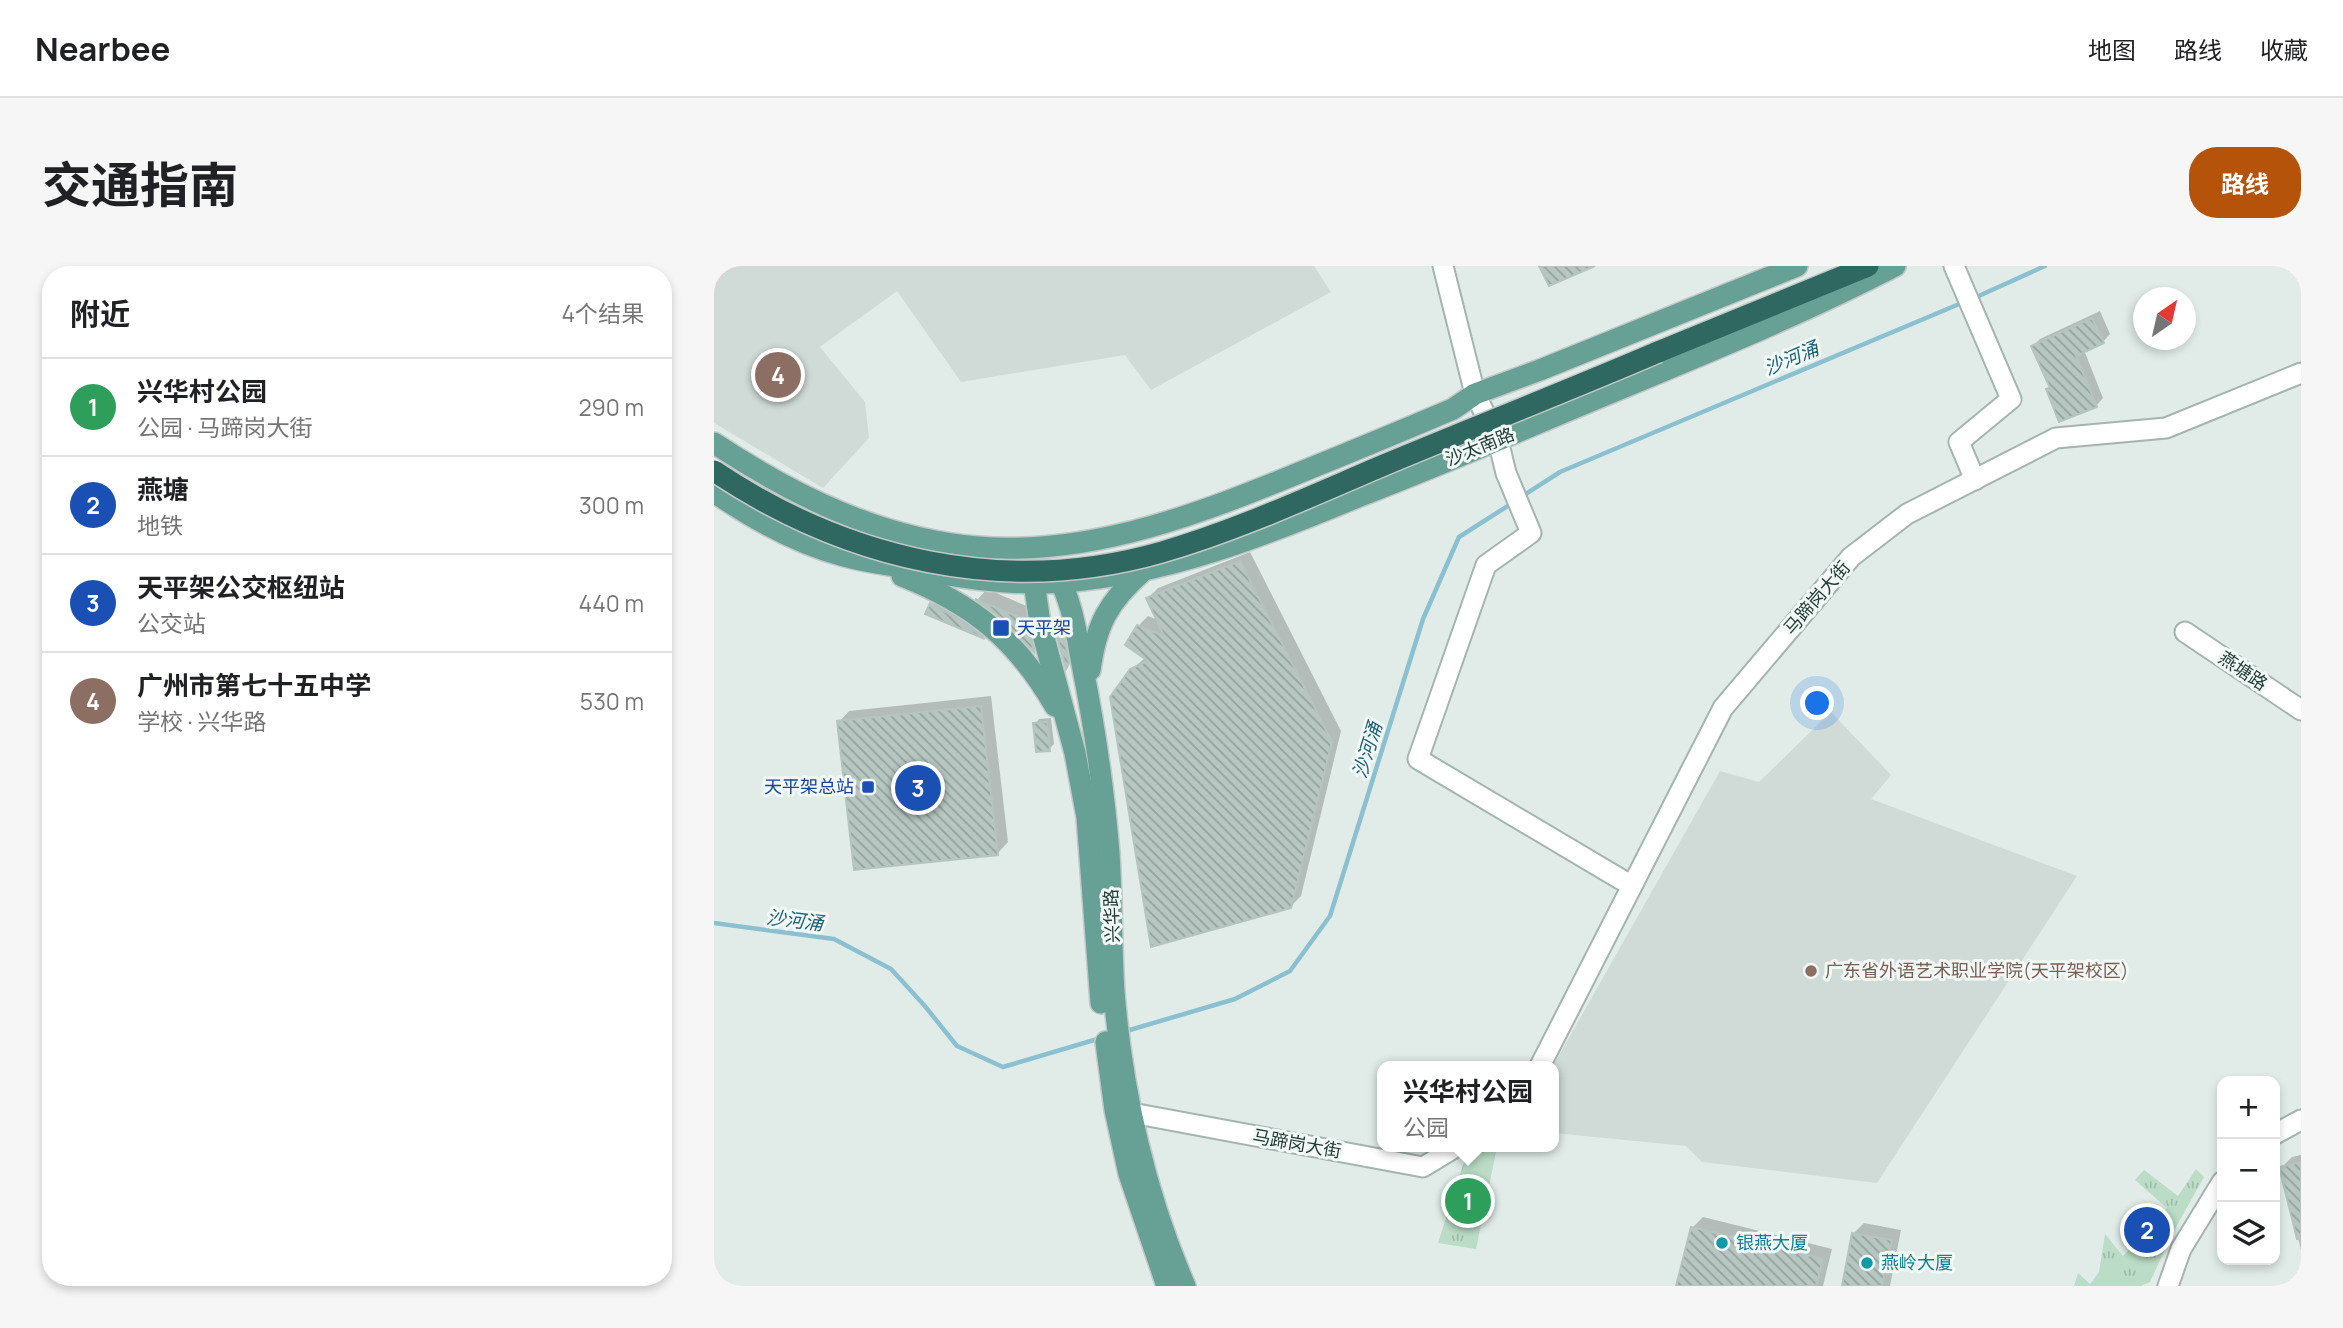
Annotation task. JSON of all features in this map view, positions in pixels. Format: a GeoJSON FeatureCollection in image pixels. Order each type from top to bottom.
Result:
{"type":"FeatureCollection","features":[{"type":"Feature","properties":{"kind":"highway"},"geometry":{"type":"LineString","coordinates":[[714,471],[786,514],[839,537],[892,554],[972,569],[1028,571],[1067,569],[1138,557],[1199,540],[1297,502],[1868,266]]}},
{"type":"Feature","properties":{"kind":"main road"},"geometry":{"type":"LineString","coordinates":[[714,443],[804,497],[845,515],[893,531],[980,547],[1039,547],[1084,541],[1122,533],[1220,504],[1453,409],[1475,394],[1797,266]]}},
{"type":"Feature","properties":{"kind":"main road","name":"沙太南路"},"geometry":{"type":"LineString","coordinates":[[1048,582],[1143,570],[1202,556],[1249,540],[1498,440],[1815,305],[1895,266]]}},
{"type":"Feature","properties":{"kind":"main road"},"geometry":{"type":"LineString","coordinates":[[714,492],[776,529],[827,551],[861,560],[960,577],[1048,582]]}},
{"type":"Feature","properties":{"kind":"main road","name":"兴华路"},"geometry":{"type":"LineString","coordinates":[[1039,547],[1048,582],[1076,633],[1098,750],[1108,843],[1107,993]]}},
{"type":"Feature","properties":{"kind":"main road"},"geometry":{"type":"LineString","coordinates":[[861,560],[947,596],[995,628],[1040,679],[1069,729]]}},
{"type":"Feature","properties":{"kind":"main road"},"geometry":{"type":"LineString","coordinates":[[1087,692],[1093,644],[1107,611],[1120,591],[1143,570]]}},
{"type":"Feature","properties":{"kind":"main road","name":"兴华路"},"geometry":{"type":"LineString","coordinates":[[1048,582],[1040,622],[1069,729],[1089,829],[1115,1059],[1115,1110],[1129,1174],[1167,1286]]}},
{"type":"Feature","properties":{"kind":"main road","name":"兴华路"},"geometry":{"type":"LineString","coordinates":[[1115,1059],[1132,1113],[1151,1191],[1185,1286]]}},
{"type":"Feature","properties":{"kind":"street"},"geometry":{"type":"LineString","coordinates":[[1443,266],[1475,394],[1498,440],[1506,473],[1531,533],[1486,565],[1418,759],[1632,886]]}},
{"type":"Feature","properties":{"kind":"street"},"geometry":{"type":"LineString","coordinates":[[1957,272],[2011,399],[1959,442],[1975,480]]}},
{"type":"Feature","properties":{"kind":"street","name":"马蹄岗大街"},"geometry":{"type":"LineString","coordinates":[[1543,1061],[1723,708],[1851,557],[1907,514],[2056,438],[2166,428],[2301,373]]}},
{"type":"Feature","properties":{"kind":"street","name":"燕塘路"},"geometry":{"type":"LineString","coordinates":[[2185,632],[2301,710]]}},
{"type":"Feature","properties":{"kind":"street","name":"马蹄岗大街"},"geometry":{"type":"LineString","coordinates":[[1132,1113],[1423,1167],[1448,1152]]}},
{"type":"Feature","properties":{"kind":"street"},"geometry":{"type":"LineString","coordinates":[[2280,1131],[2301,1119]]}},
{"type":"Feature","properties":{"kind":"street"},"geometry":{"type":"LineString","coordinates":[[2168,1286],[2181,1249],[2217,1190]]}},
{"type":"Feature","properties":{"kind":"shaded area"},"geometry":{"type":"Polygon","coordinates":[[[714,266],[1314,266],[1331,292],[1151,390],[1125,355],[961,382],[897,291],[820,347],[865,402],[869,438],[823,488],[714,423],[714,266]]]}},
{"type":"Feature","properties":{"kind":"shaded area","name":"广东省外语艺术职业学院(天平架校区)"},"geometry":{"type":"Polygon","coordinates":[[[1831,712],[1891,775],[1871,799],[2077,876],[1877,1183],[1702,1162],[1686,1146],[1559,1133],[1559,1061],[1556,1061],[1720,771],[1759,782],[1831,712]]]}},
{"type":"Feature","properties":{"kind":"green space"},"geometry":{"type":"Polygon","coordinates":[[[1477,1152],[1496,1152],[1476,1249],[1438,1243],[1465,1159],[1477,1152]]]}},
{"type":"Feature","properties":{"kind":"green space"},"geometry":{"type":"Polygon","coordinates":[[[2196,1169],[2204,1177],[2171,1236],[2150,1282],[2141,1286],[2074,1286],[2078,1273],[2090,1284],[2099,1272],[2105,1234],[2123,1256],[2167,1208],[2135,1180],[2144,1170],[2178,1196],[2196,1169]]]}},
{"type":"Feature","properties":{"kind":"building"},"geometry":{"type":"Polygon","coordinates":[[[1539,266],[1595,266],[1549,286],[1539,266]]]}},
{"type":"Feature","properties":{"kind":"building"},"geometry":{"type":"Polygon","coordinates":[[[2092,318],[2104,343],[2076,356],[2097,407],[2059,422],[2046,389],[2050,388],[2031,346],[2092,318]]]}},
{"type":"Feature","properties":{"kind":"building"},"geometry":{"type":"Polygon","coordinates":[[[1240,561],[1332,742],[1291,908],[1151,947],[1110,697],[1130,669],[1148,661],[1125,645],[1137,625],[1164,636],[1146,598],[1240,561]]]}},
{"type":"Feature","properties":{"kind":"building"},"geometry":{"type":"Polygon","coordinates":[[[975,599],[1026,620],[1034,652],[1000,617],[975,599]]]}},
{"type":"Feature","properties":{"kind":"building"},"geometry":{"type":"Polygon","coordinates":[[[930,603],[964,623],[985,639],[925,614],[930,603]]]}},
{"type":"Feature","properties":{"kind":"building"},"geometry":{"type":"Polygon","coordinates":[[[1056,633],[1064,636],[1069,663],[1066,669],[1056,633]]]}},
{"type":"Feature","properties":{"kind":"building"},"geometry":{"type":"Polygon","coordinates":[[[981,706],[998,855],[854,870],[837,721],[981,706]]]}},
{"type":"Feature","properties":{"kind":"building"},"geometry":{"type":"Polygon","coordinates":[[[1047,722],[1050,751],[1036,752],[1033,723],[1047,722]]]}},
{"type":"Feature","properties":{"kind":"building"},"geometry":{"type":"Polygon","coordinates":[[[2301,1162],[2301,1239],[2297,1239],[2280,1167],[2301,1162]]]}},
{"type":"Feature","properties":{"kind":"building","name":"银燕大厦"},"geometry":{"type":"Polygon","coordinates":[[[1691,1227],[1823,1259],[1816,1286],[1676,1286],[1691,1227]]]}},
{"type":"Feature","properties":{"kind":"building","name":"燕岭大厦"},"geometry":{"type":"Polygon","coordinates":[[[1852,1233],[1892,1240],[1882,1286],[1842,1286],[1852,1233]]]}},
{"type":"Feature","properties":{"kind":"waterway","name":"沙河涌"},"geometry":{"type":"LineString","coordinates":[[1972,299],[2045,266]]}},
{"type":"Feature","properties":{"kind":"waterway","name":"沙河涌"},"geometry":{"type":"LineString","coordinates":[[1521,497],[1560,472],[1964,302]]}},
{"type":"Feature","properties":{"kind":"waterway","name":"沙河涌"},"geometry":{"type":"LineString","coordinates":[[1123,1032],[1235,999],[1290,971],[1330,916],[1423,619],[1459,537],[1514,502]]}},
{"type":"Feature","properties":{"kind":"waterway","name":"沙河涌"},"geometry":{"type":"LineString","coordinates":[[714,923],[834,939],[891,969],[957,1046],[1003,1067],[1101,1038]]}},
{"type":"Feature","properties":{"kind":"place","name":"广州市第七十五中学"},"geometry":{"type":"Point","coordinates":[778,375]}},
{"type":"Feature","properties":{"kind":"place","name":"天平架"},"geometry":{"type":"Point","coordinates":[1001,628]}},
{"type":"Feature","properties":{"kind":"place","name":"天平架总站"},"geometry":{"type":"Point","coordinates":[868,787]}},
{"type":"Feature","properties":{"kind":"place","name":"天平架公交枢纽站"},"geometry":{"type":"Point","coordinates":[918,788]}},
{"type":"Feature","properties":{"kind":"place","name":"广东省外语艺术职业学院(天平架校区)"},"geometry":{"type":"Point","coordinates":[1811,971]}},
{"type":"Feature","properties":{"kind":"place","name":"兴华村公园"},"geometry":{"type":"Point","coordinates":[1468,1201]}},
{"type":"Feature","properties":{"kind":"place","name":"燕塘"},"geometry":{"type":"Point","coordinates":[2147,1230]}},
{"type":"Feature","properties":{"kind":"place","name":"银燕大厦"},"geometry":{"type":"Point","coordinates":[1722,1243]}},
{"type":"Feature","properties":{"kind":"place","name":"燕岭大厦"},"geometry":{"type":"Point","coordinates":[1867,1263]}}]}
